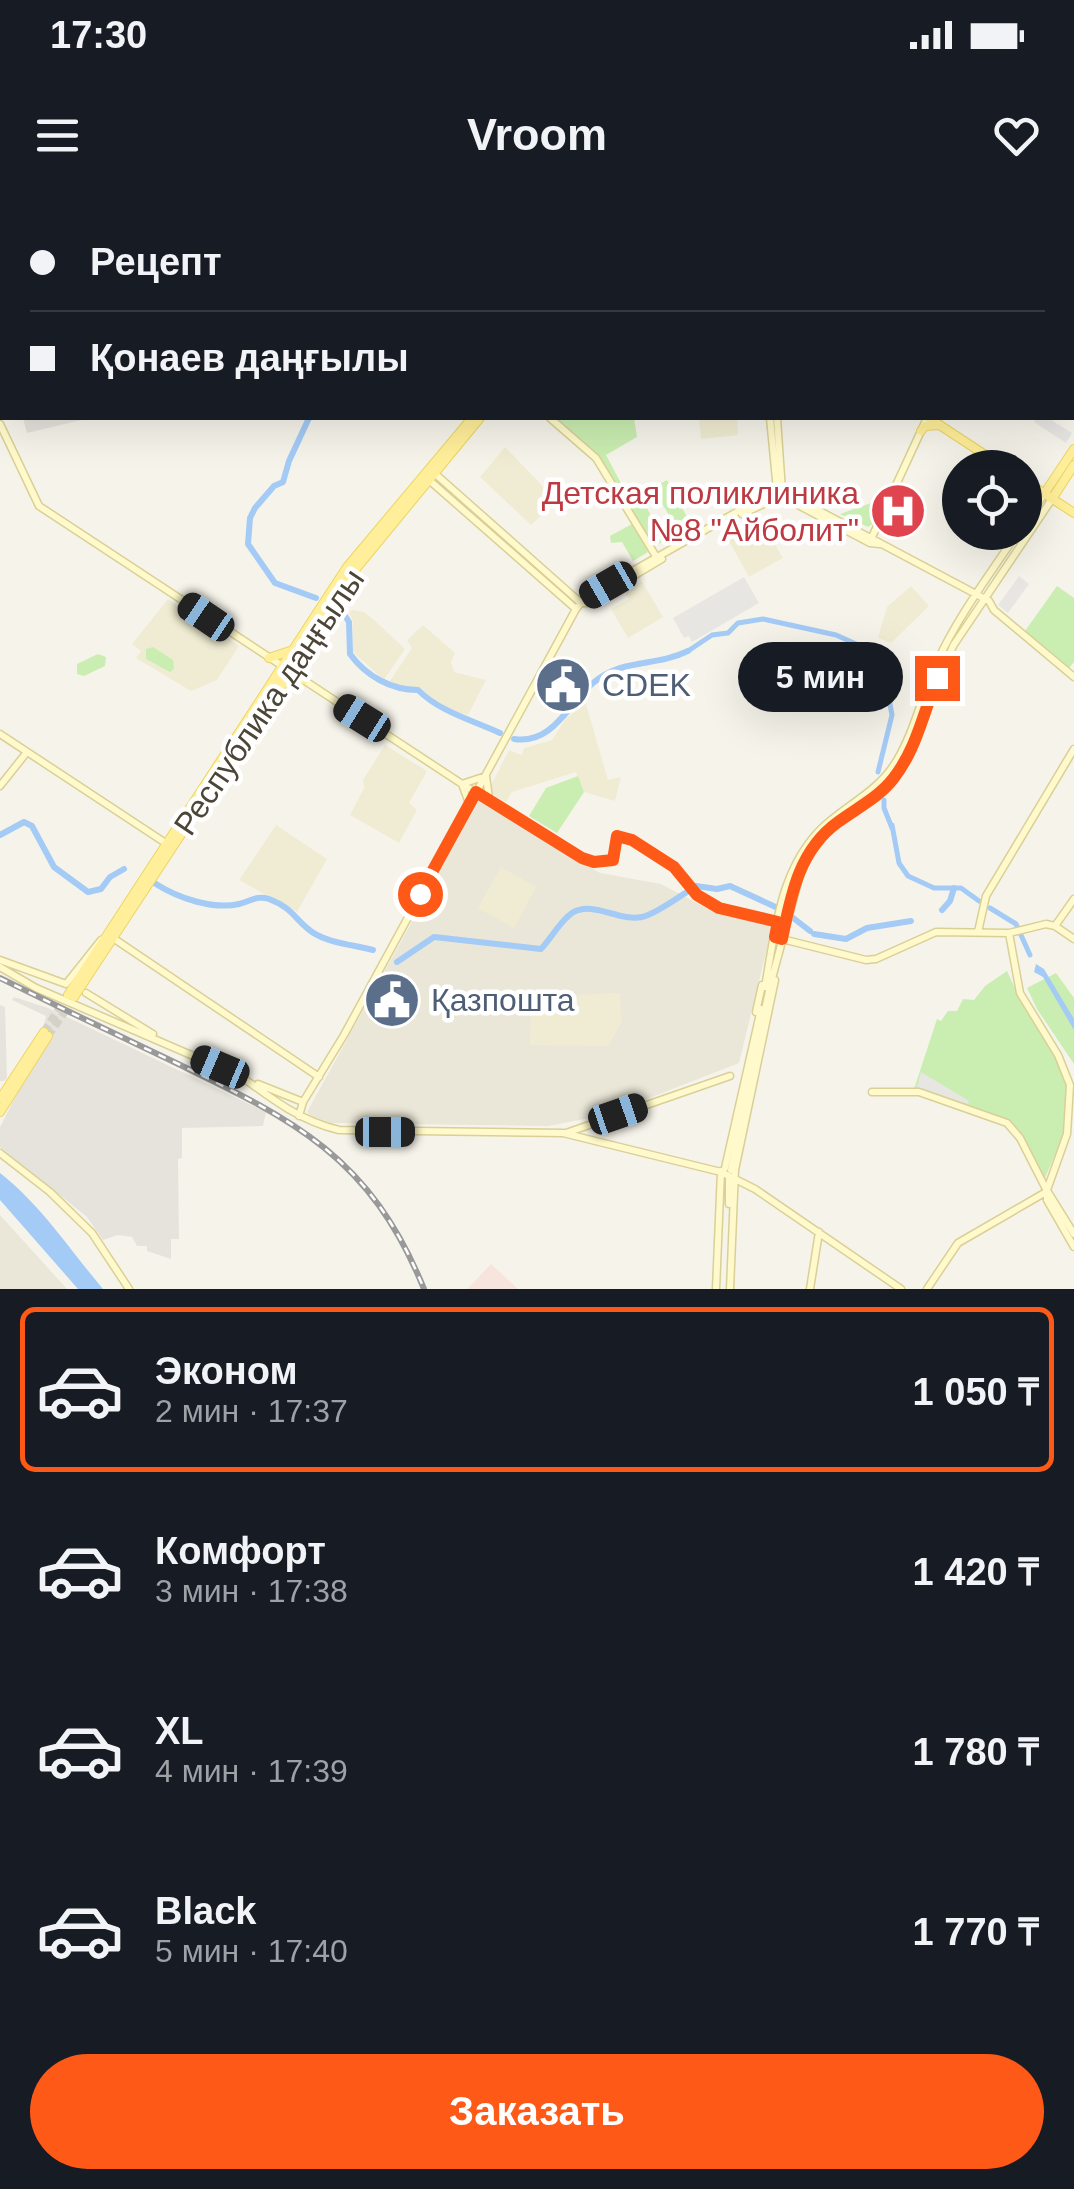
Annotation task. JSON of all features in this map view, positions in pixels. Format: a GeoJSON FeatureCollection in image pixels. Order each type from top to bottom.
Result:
{"type":"FeatureCollection","features":[{"type":"Feature","properties":{"kind":"main road","name":"Республика даңғылы"},"geometry":{"type":"LineString","coordinates":[[429,475],[470,420]]}},
{"type":"Feature","properties":{"kind":"main road","name":"Республика даңғылы"},"geometry":{"type":"LineString","coordinates":[[71,996],[348,566],[478,420]]}},
{"type":"Feature","properties":{"kind":"main road"},"geometry":{"type":"LineString","coordinates":[[552,420],[596,458],[657,559]]}},
{"type":"Feature","properties":{"kind":"main road"},"geometry":{"type":"LineString","coordinates":[[773,420],[779,493]]}},
{"type":"Feature","properties":{"kind":"main road"},"geometry":{"type":"LineString","coordinates":[[871,540],[921,431],[932,420]]}},
{"type":"Feature","properties":{"kind":"main road"},"geometry":{"type":"LineString","coordinates":[[921,431],[932,420]]}},
{"type":"Feature","properties":{"kind":"main road"},"geometry":{"type":"LineString","coordinates":[[935,420],[980,450]]}},
{"type":"Feature","properties":{"kind":"main road"},"geometry":{"type":"LineString","coordinates":[[0,424],[39,506],[462,784],[582,858],[594,862],[613,860],[617,836],[651,851],[674,867],[697,895],[719,908],[782,920]]}},
{"type":"Feature","properties":{"kind":"main road"},"geometry":{"type":"LineString","coordinates":[[1042,506],[1053,495],[1074,449]]}},
{"type":"Feature","properties":{"kind":"main road"},"geometry":{"type":"LineString","coordinates":[[723,1289],[727,1174],[789,876],[823,824],[886,770],[903,742],[946,647],[1074,465]]}},
{"type":"Feature","properties":{"kind":"main road"},"geometry":{"type":"LineString","coordinates":[[429,475],[579,606]]}},
{"type":"Feature","properties":{"kind":"main road"},"geometry":{"type":"LineString","coordinates":[[1042,489],[1074,511]]}},
{"type":"Feature","properties":{"kind":"main road"},"geometry":{"type":"LineString","coordinates":[[299,1116],[303,1102],[579,606],[779,493]]}},
{"type":"Feature","properties":{"kind":"main road"},"geometry":{"type":"LineString","coordinates":[[779,493],[988,601],[1074,677]]}},
{"type":"Feature","properties":{"kind":"main road"},"geometry":{"type":"LineString","coordinates":[[779,493],[871,540]]}},
{"type":"Feature","properties":{"kind":"main road"},"geometry":{"type":"LineString","coordinates":[[994,610],[988,585],[1008,550]]}},
{"type":"Feature","properties":{"kind":"main road"},"geometry":{"type":"LineString","coordinates":[[962,588],[988,585]]}},
{"type":"Feature","properties":{"kind":"main road"},"geometry":{"type":"LineString","coordinates":[[805,859],[836,827],[898,779],[918,737],[952,627],[979,598]]}},
{"type":"Feature","properties":{"kind":"main road"},"geometry":{"type":"LineString","coordinates":[[802,944],[788,932],[782,920],[805,859],[816,839],[900,762],[946,647]]}},
{"type":"Feature","properties":{"kind":"main road"},"geometry":{"type":"LineString","coordinates":[[269,658],[297,650],[296,666],[304,680]]}},
{"type":"Feature","properties":{"kind":"main road","name":"Республика даңғылы"},"geometry":{"type":"LineString","coordinates":[[169,845],[275,692],[285,669]]}},
{"type":"Feature","properties":{"kind":"main road"},"geometry":{"type":"LineString","coordinates":[[275,692],[285,682],[304,680]]}},
{"type":"Feature","properties":{"kind":"main road"},"geometry":{"type":"LineString","coordinates":[[0,734],[169,845]]}},
{"type":"Feature","properties":{"kind":"main road"},"geometry":{"type":"LineString","coordinates":[[805,848],[876,798],[918,737]]}},
{"type":"Feature","properties":{"kind":"main road"},"geometry":{"type":"LineString","coordinates":[[978,932],[986,896],[1074,749]]}},
{"type":"Feature","properties":{"kind":"main road"},"geometry":{"type":"LineString","coordinates":[[0,786],[27,752]]}},
{"type":"Feature","properties":{"kind":"main road"},"geometry":{"type":"LineString","coordinates":[[462,784],[486,776]]}},
{"type":"Feature","properties":{"kind":"main road"},"geometry":{"type":"LineString","coordinates":[[486,776],[490,800]]}},
{"type":"Feature","properties":{"kind":"main road"},"geometry":{"type":"LineString","coordinates":[[462,784],[470,804]]}},
{"type":"Feature","properties":{"kind":"main road"},"geometry":{"type":"LineString","coordinates":[[1055,926],[1074,899]]}},
{"type":"Feature","properties":{"kind":"main road"},"geometry":{"type":"LineString","coordinates":[[778,938],[866,960],[876,959],[928,933],[1011,933],[1041,925],[1065,912]]}},
{"type":"Feature","properties":{"kind":"main road"},"geometry":{"type":"LineString","coordinates":[[1065,912],[1065,932]]}},
{"type":"Feature","properties":{"kind":"main road"},"geometry":{"type":"LineString","coordinates":[[1041,925],[1055,926],[1074,938]]}},
{"type":"Feature","properties":{"kind":"main road"},"geometry":{"type":"LineString","coordinates":[[1011,933],[1020,994],[1058,1055],[1070,1084],[1066,1134],[1047,1200],[1074,1246]]}},
{"type":"Feature","properties":{"kind":"main road"},"geometry":{"type":"LineString","coordinates":[[110,938],[319,1077]]}},
{"type":"Feature","properties":{"kind":"main road"},"geometry":{"type":"LineString","coordinates":[[56,997],[56,986],[73,978],[110,938]]}},
{"type":"Feature","properties":{"kind":"main road"},"geometry":{"type":"LineString","coordinates":[[80,1008],[89,1005],[86,982],[110,938]]}},
{"type":"Feature","properties":{"kind":"main road"},"geometry":{"type":"LineString","coordinates":[[723,1289],[733,1201],[727,1174],[757,1074],[772,1006],[774,960],[788,945],[802,944]]}},
{"type":"Feature","properties":{"kind":"main road"},"geometry":{"type":"LineString","coordinates":[[0,964],[62,984]]}},
{"type":"Feature","properties":{"kind":"main road"},"geometry":{"type":"LineString","coordinates":[[0,964],[80,1008],[303,1102]]}},
{"type":"Feature","properties":{"kind":"main road"},"geometry":{"type":"LineString","coordinates":[[86,993],[176,1047]]}},
{"type":"Feature","properties":{"kind":"main road"},"geometry":{"type":"LineString","coordinates":[[0,1099],[46,1034],[0,1112]]}},
{"type":"Feature","properties":{"kind":"main road"},"geometry":{"type":"LineString","coordinates":[[303,1066],[311,1090]]}},
{"type":"Feature","properties":{"kind":"main road"},"geometry":{"type":"LineString","coordinates":[[563,1134],[730,1076]]}},
{"type":"Feature","properties":{"kind":"main road"},"geometry":{"type":"LineString","coordinates":[[242,1078],[284,1108],[321,1126],[356,1132],[563,1134],[727,1174],[901,1289]]}},
{"type":"Feature","properties":{"kind":"main road"},"geometry":{"type":"LineString","coordinates":[[872,1092],[919,1092],[1007,1124],[1020,1138],[1074,1234]]}},
{"type":"Feature","properties":{"kind":"main road"},"geometry":{"type":"LineString","coordinates":[[284,1108],[290,1107],[291,1099]]}},
{"type":"Feature","properties":{"kind":"main road"},"geometry":{"type":"LineString","coordinates":[[0,1153],[92,1232],[129,1289]]}},
{"type":"Feature","properties":{"kind":"main road"},"geometry":{"type":"LineString","coordinates":[[927,1289],[958,1243],[1047,1191]]}},
{"type":"Feature","properties":{"kind":"main road"},"geometry":{"type":"LineString","coordinates":[[810,1289],[820,1232]]}},
{"type":"Feature","properties":{"kind":"shaded area"},"geometry":{"type":"Polygon","coordinates":[[[24,420],[82,420],[27,433],[24,420]]]}},
{"type":"Feature","properties":{"kind":"shaded area"},"geometry":{"type":"Polygon","coordinates":[[[699,420],[737,420],[738,435],[701,439],[699,420]]]}},
{"type":"Feature","properties":{"kind":"shaded area"},"geometry":{"type":"Polygon","coordinates":[[[1051,420],[1072,433],[1066,443],[1034,422],[1051,420]]]}},
{"type":"Feature","properties":{"kind":"shaded area"},"geometry":{"type":"Polygon","coordinates":[[[505,447],[557,501],[531,525],[480,477],[505,447]]]}},
{"type":"Feature","properties":{"kind":"shaded area"},"geometry":{"type":"Polygon","coordinates":[[[758,514],[783,558],[749,577],[724,532],[758,514]]]}},
{"type":"Feature","properties":{"kind":"shaded area"},"geometry":{"type":"Polygon","coordinates":[[[1019,576],[1029,584],[1008,613],[998,605],[1019,576]]]}},
{"type":"Feature","properties":{"kind":"shaded area"},"geometry":{"type":"Polygon","coordinates":[[[744,577],[759,603],[692,642],[689,636],[684,638],[673,618],[744,577]]]}},
{"type":"Feature","properties":{"kind":"shaded area"},"geometry":{"type":"Polygon","coordinates":[[[642,581],[663,617],[628,638],[611,609],[629,599],[624,591],[642,581]]]}},
{"type":"Feature","properties":{"kind":"shaded area"},"geometry":{"type":"Polygon","coordinates":[[[911,586],[929,606],[891,643],[878,638],[887,607],[911,586]]]}},
{"type":"Feature","properties":{"kind":"shaded area"},"geometry":{"type":"Polygon","coordinates":[[[168,599],[239,646],[217,680],[191,691],[136,658],[141,651],[132,644],[168,599]]]}},
{"type":"Feature","properties":{"kind":"shaded area"},"geometry":{"type":"Polygon","coordinates":[[[352,610],[364,612],[405,649],[384,680],[352,651],[352,610]]]}},
{"type":"Feature","properties":{"kind":"shaded area"},"geometry":{"type":"Polygon","coordinates":[[[423,625],[455,653],[451,662],[454,672],[486,680],[468,715],[435,705],[420,689],[402,689],[389,682],[412,648],[407,640],[423,625]]]}},
{"type":"Feature","properties":{"kind":"shaded area"},"geometry":{"type":"Polygon","coordinates":[[[586,704],[608,780],[621,777],[615,801],[584,792],[576,772],[512,792],[506,802],[488,791],[509,750],[522,755],[524,748],[552,740],[566,718],[586,704]]]}},
{"type":"Feature","properties":{"kind":"shaded area"},"geometry":{"type":"Polygon","coordinates":[[[385,745],[427,771],[409,803],[417,810],[399,843],[350,815],[364,788],[363,780],[385,745]]]}},
{"type":"Feature","properties":{"kind":"shaded area"},"geometry":{"type":"Polygon","coordinates":[[[479,800],[600,873],[661,884],[714,912],[773,924],[739,1063],[606,1115],[548,1126],[331,1123],[316,1120],[307,1112],[479,800]]]}},
{"type":"Feature","properties":{"kind":"shaded area"},"geometry":{"type":"Polygon","coordinates":[[[276,825],[327,859],[297,912],[239,880],[276,825]]]}},
{"type":"Feature","properties":{"kind":"shaded area"},"geometry":{"type":"Polygon","coordinates":[[[501,867],[536,887],[514,928],[478,908],[501,867]]]}},
{"type":"Feature","properties":{"kind":"shaded area"},"geometry":{"type":"Polygon","coordinates":[[[620,993],[621,1023],[608,1046],[530,1045],[531,1011],[551,1010],[552,996],[620,993]]]}},
{"type":"Feature","properties":{"kind":"shaded area"},"geometry":{"type":"Polygon","coordinates":[[[14,997],[48,1008],[266,1112],[263,1126],[182,1128],[182,1158],[178,1159],[179,1239],[171,1239],[171,1259],[147,1251],[147,1246],[137,1246],[132,1237],[118,1235],[103,1240],[87,1217],[0,1147],[0,1127],[25,1078],[55,1033],[44,1025],[46,1016],[12,1000],[14,997]]]}},
{"type":"Feature","properties":{"kind":"shaded area"},"geometry":{"type":"Polygon","coordinates":[[[0,1005],[5,1007],[4,1081],[0,1081],[0,1005]]]}},
{"type":"Feature","properties":{"kind":"shaded area"},"geometry":{"type":"Polygon","coordinates":[[[921,1072],[969,1101],[968,1104],[917,1087],[921,1072]]]}},
{"type":"Feature","properties":{"kind":"shaded area"},"geometry":{"type":"Polygon","coordinates":[[[0,1215],[67,1289],[0,1289],[0,1215]]]}},
{"type":"Feature","properties":{"kind":"shaded area"},"geometry":{"type":"Polygon","coordinates":[[[491,1264],[518,1289],[467,1289],[491,1264]]]}},
{"type":"Feature","properties":{"kind":"green space"},"geometry":{"type":"Polygon","coordinates":[[[554,420],[634,420],[637,437],[606,455],[630,500],[640,495],[656,525],[670,517],[653,488],[667,480],[692,526],[651,548],[599,458],[554,420]]]}},
{"type":"Feature","properties":{"kind":"green space"},"geometry":{"type":"Polygon","coordinates":[[[882,499],[874,523],[868,527],[840,514],[882,499]]]}},
{"type":"Feature","properties":{"kind":"green space"},"geometry":{"type":"Polygon","coordinates":[[[632,524],[648,552],[633,561],[622,542],[611,543],[610,536],[632,524]]]}},
{"type":"Feature","properties":{"kind":"green space"},"geometry":{"type":"Polygon","coordinates":[[[1057,586],[1074,598],[1074,662],[1069,668],[1025,631],[1057,586]]]}},
{"type":"Feature","properties":{"kind":"green space"},"geometry":{"type":"Polygon","coordinates":[[[153,647],[173,660],[174,669],[170,672],[146,659],[146,649],[153,647]]]}},
{"type":"Feature","properties":{"kind":"green space"},"geometry":{"type":"Polygon","coordinates":[[[98,654],[106,657],[105,666],[84,676],[77,674],[77,664],[98,654]]]}},
{"type":"Feature","properties":{"kind":"green space"},"geometry":{"type":"Polygon","coordinates":[[[578,776],[584,792],[557,833],[529,816],[546,788],[578,776]]]}},
{"type":"Feature","properties":{"kind":"green space"},"geometry":{"type":"Polygon","coordinates":[[[1007,971],[1056,1057],[1068,1092],[1065,1131],[1045,1178],[1007,1121],[914,1089],[937,1019],[941,1021],[948,1011],[957,1011],[963,999],[974,1000],[985,986],[1007,971]]]}},
{"type":"Feature","properties":{"kind":"green space"},"geometry":{"type":"Polygon","coordinates":[[[1056,973],[1074,998],[1074,1064],[1027,988],[1056,973]]]}},
{"type":"Feature","properties":{"kind":"water"},"geometry":{"type":"Polygon","coordinates":[[[1036,964],[1044,969],[1074,1019],[1074,1030],[1043,977],[1034,972],[1036,964]]]}},
{"type":"Feature","properties":{"kind":"water"},"geometry":{"type":"Polygon","coordinates":[[[0,1173],[42,1213],[103,1289],[78,1289],[0,1200],[0,1173]]]}},
{"type":"Feature","properties":{"kind":"waterway"},"geometry":{"type":"LineString","coordinates":[[308,420],[283,482],[274,486],[250,518],[248,544],[275,583],[316,598]]}},
{"type":"Feature","properties":{"kind":"waterway"},"geometry":{"type":"LineString","coordinates":[[342,611],[349,622],[350,654],[371,675],[398,687],[418,690],[446,710],[500,733]]}},
{"type":"Feature","properties":{"kind":"waterway"},"geometry":{"type":"LineString","coordinates":[[688,651],[712,635],[728,633],[738,623],[763,619],[836,635],[874,652],[884,671],[892,715],[878,772]]}},
{"type":"Feature","properties":{"kind":"waterway"},"geometry":{"type":"LineString","coordinates":[[514,739],[539,736],[550,729],[593,683],[616,669],[688,651]]}},
{"type":"Feature","properties":{"kind":"waterway"},"geometry":{"type":"LineString","coordinates":[[884,800],[892,828]]}},
{"type":"Feature","properties":{"kind":"waterway"},"geometry":{"type":"LineString","coordinates":[[0,835],[24,822],[32,826],[54,867],[88,892],[101,889],[110,877],[124,869]]}},
{"type":"Feature","properties":{"kind":"waterway"},"geometry":{"type":"LineString","coordinates":[[892,825],[899,863],[908,876],[934,888],[961,888],[979,901]]}},
{"type":"Feature","properties":{"kind":"waterway"},"geometry":{"type":"LineString","coordinates":[[156,884],[207,904],[269,899],[318,936],[373,950]]}},
{"type":"Feature","properties":{"kind":"waterway"},"geometry":{"type":"LineString","coordinates":[[397,962],[434,937],[541,949],[572,913],[589,909],[642,917],[696,886],[730,886],[780,909]]}},
{"type":"Feature","properties":{"kind":"waterway"},"geometry":{"type":"LineString","coordinates":[[942,910],[954,888]]}},
{"type":"Feature","properties":{"kind":"waterway"},"geometry":{"type":"LineString","coordinates":[[990,908],[1016,924],[1030,955]]}},
{"type":"Feature","properties":{"kind":"waterway"},"geometry":{"type":"LineString","coordinates":[[792,917],[810,931]]}},
{"type":"Feature","properties":{"kind":"waterway"},"geometry":{"type":"LineString","coordinates":[[814,934],[846,939],[867,928],[911,921]]}},
{"type":"Feature","properties":{"kind":"tunnel"},"geometry":{"type":"LineString","coordinates":[[44,1032],[68,995]]}},
{"type":"Feature","properties":{"kind":"tunnel"},"geometry":{"type":"LineString","coordinates":[[48,1036],[74,998]]}},
{"type":"Feature","properties":{"kind":"railway"},"geometry":{"type":"LineString","coordinates":[[0,978],[216,1082],[291,1124],[323,1147],[353,1174],[379,1206],[403,1243],[424,1289]]}},
{"type":"Feature","properties":{"kind":"place","name":"Детская поликлиника №8 \"Айболит\""},"geometry":{"type":"Point","coordinates":[898,511]}},
{"type":"Feature","properties":{"kind":"place","name":"CDEK"},"geometry":{"type":"Point","coordinates":[563,685]}},
{"type":"Feature","properties":{"kind":"place","name":"Қазпошта"},"geometry":{"type":"Point","coordinates":[392,1000]}},
{"type":"Feature","properties":{"kind":"route"},"geometry":{"type":"LineString","coordinates":[[420,894],[476,792],[590,861],[613,860],[617,836],[632,840],[674,867],[697,895],[719,908],[778,922],[775,937],[782,939],[793,888],[805,859],[829,829],[874,798],[895,776],[912,746],[937,678]]}}]}
